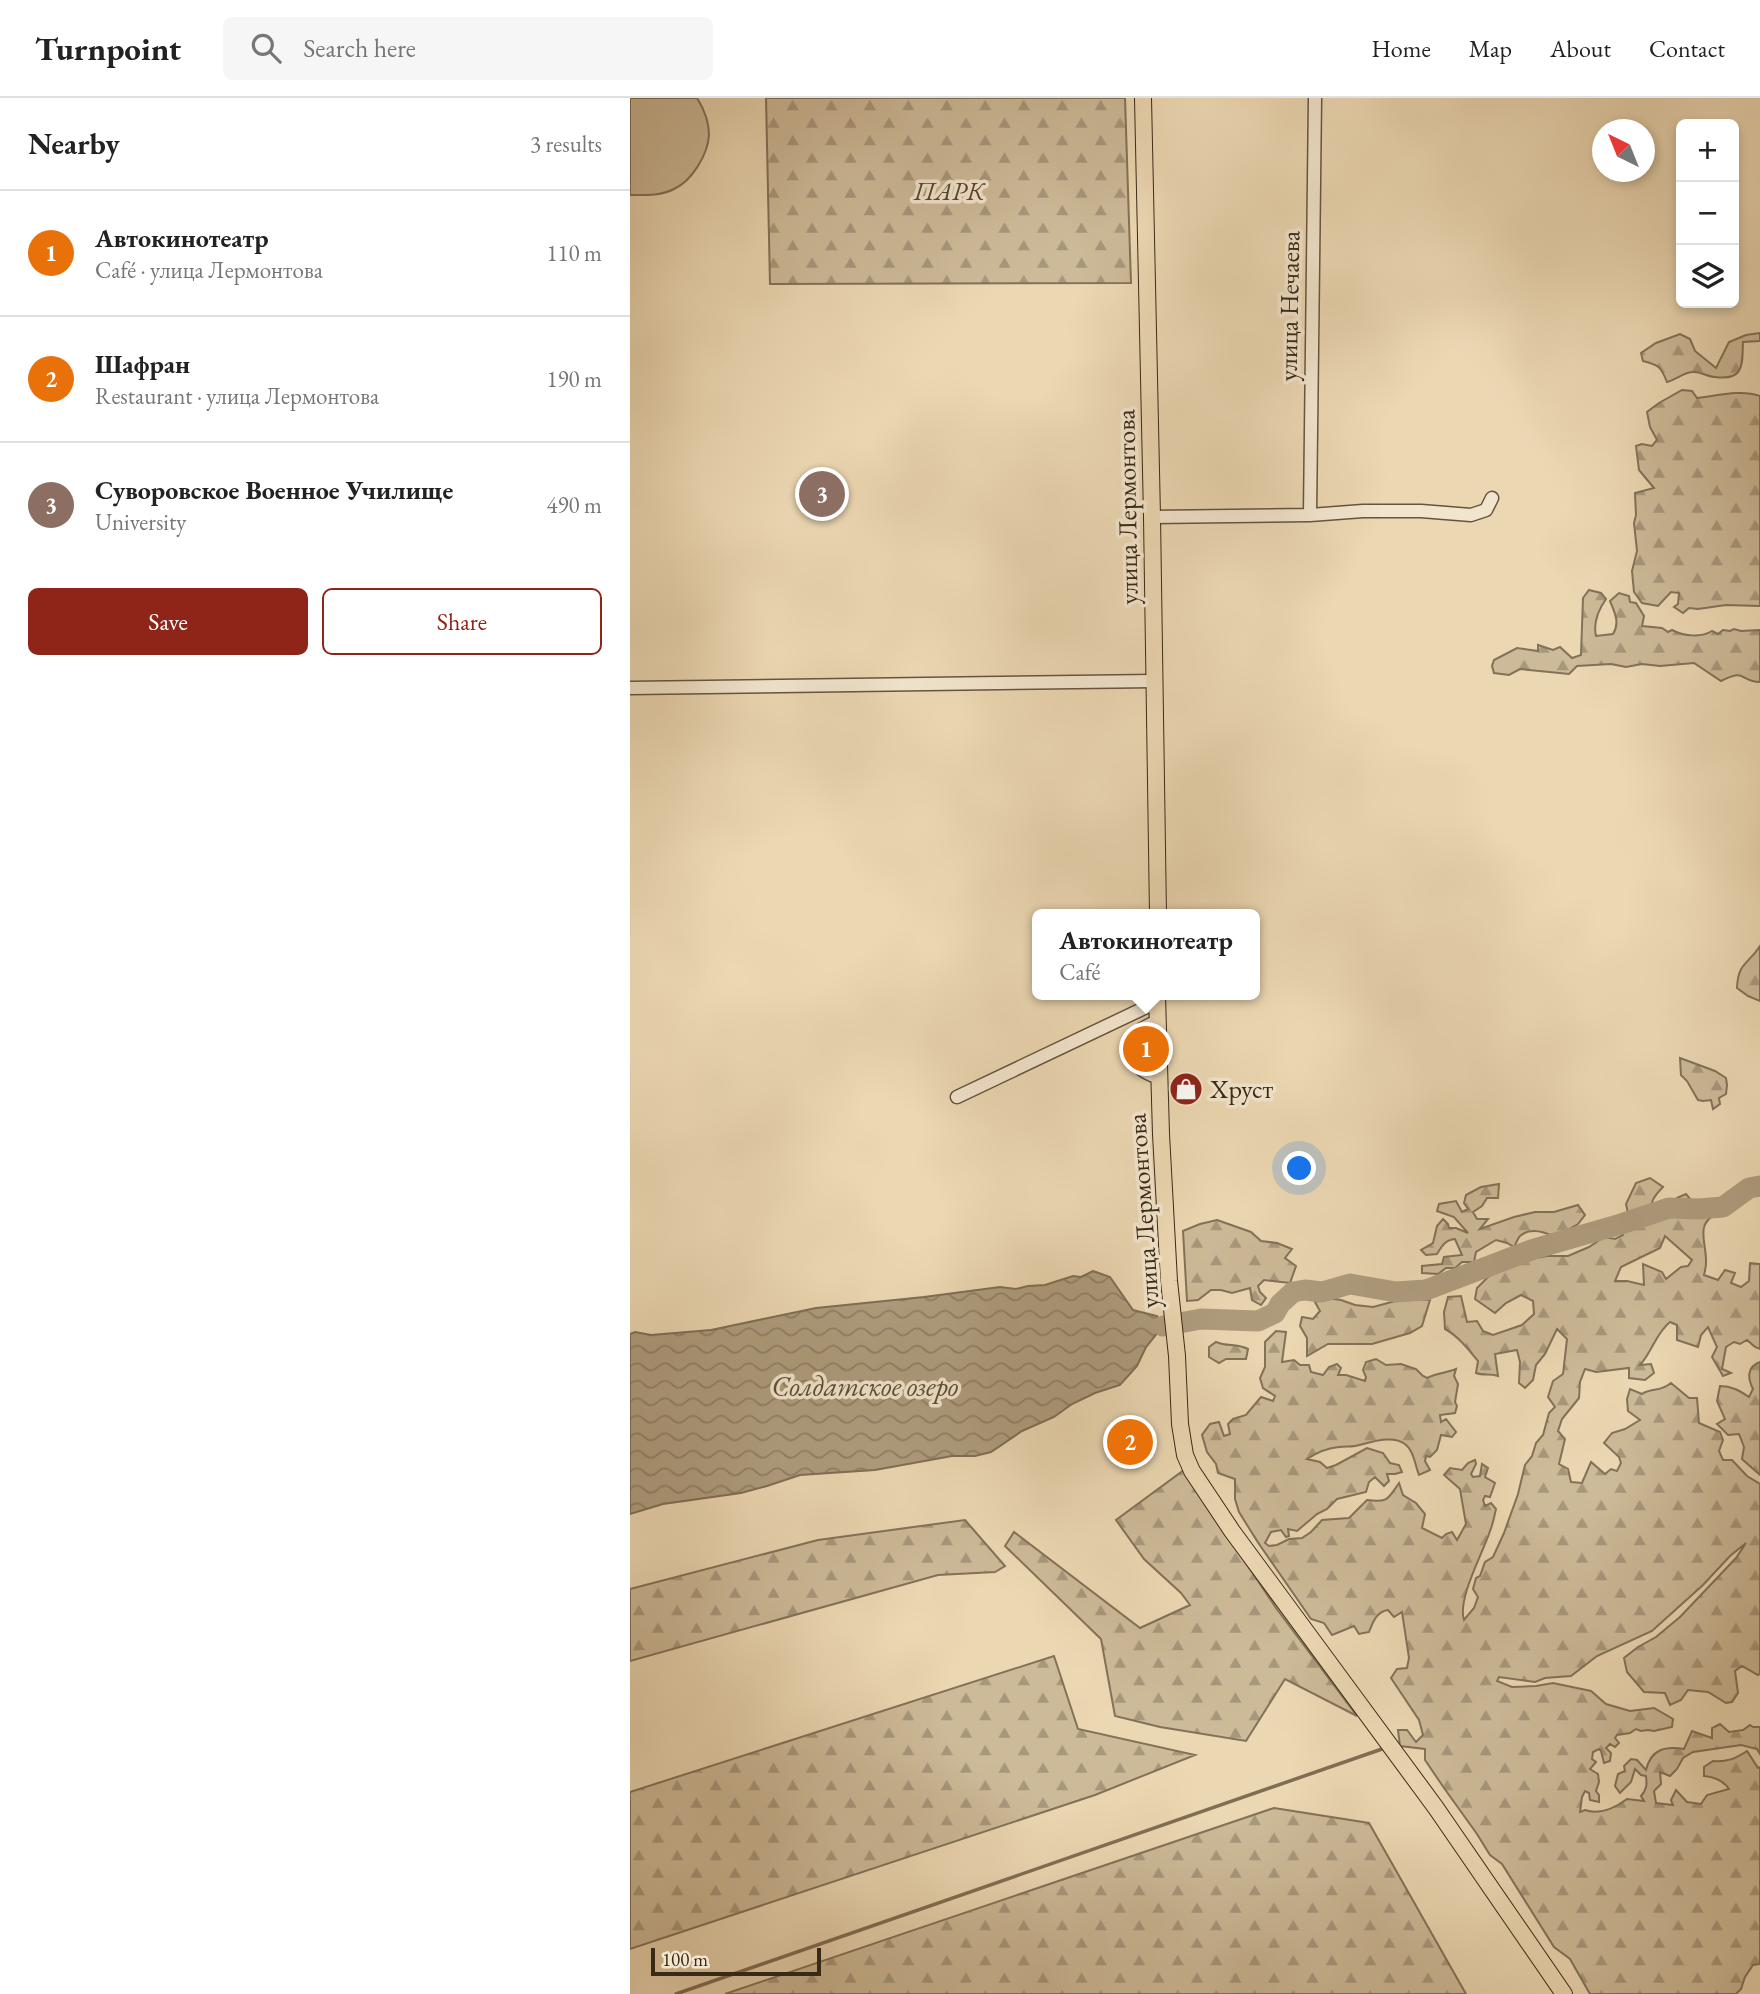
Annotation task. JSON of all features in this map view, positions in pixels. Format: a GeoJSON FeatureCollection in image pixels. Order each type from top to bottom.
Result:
{"type":"FeatureCollection","features":[{"type":"Feature","properties":{"kind":"main road","name":"улица Лермонтова"},"geometry":{"type":"LineString","coordinates":[[1143,98],[1158,909]]}},
{"type":"Feature","properties":{"kind":"main road","name":"улица Лермонтова"},"geometry":{"type":"LineString","coordinates":[[1157,1000],[1170,1281],[1180,1424],[1185,1455],[1192,1471],[1219,1512],[1436,1808],[1564,1994]]}},
{"type":"Feature","properties":{"kind":"street","name":"улица Нечаева"},"geometry":{"type":"LineString","coordinates":[[1310,515],[1315,98]]}},
{"type":"Feature","properties":{"kind":"street"},"geometry":{"type":"LineString","coordinates":[[1152,517],[1310,515],[1363,511],[1421,511],[1471,515],[1486,510],[1492,498]]}},
{"type":"Feature","properties":{"kind":"street"},"geometry":{"type":"LineString","coordinates":[[630,688],[1154,681]]}},
{"type":"Feature","properties":{"kind":"street"},"geometry":{"type":"LineString","coordinates":[[957,1097],[1153,1000]]}},
{"type":"Feature","properties":{"kind":"street"},"geometry":{"type":"LineString","coordinates":[[1157,1021],[1140,1030],[1132,1040],[1130,1053],[1145,1072],[1159,1078]]}},
{"type":"Feature","properties":{"kind":"green space"},"geometry":{"type":"Polygon","coordinates":[[[630,98],[697,98],[702,106],[709,130],[706,150],[693,173],[674,189],[658,194],[630,195],[630,98]]]}},
{"type":"Feature","properties":{"kind":"green space","name":"ПАРК"},"geometry":{"type":"Polygon","coordinates":[[[766,98],[1125,98],[1131,283],[770,284],[766,98]]]}},
{"type":"Feature","properties":{"kind":"green space"},"geometry":{"type":"Polygon","coordinates":[[[1760,333],[1760,341],[1743,342],[1740,369],[1725,378],[1693,372],[1667,382],[1659,367],[1643,361],[1641,353],[1656,343],[1680,334],[1690,339],[1695,351],[1716,368],[1729,342],[1760,333]]]}},
{"type":"Feature","properties":{"kind":"green space"},"geometry":{"type":"Polygon","coordinates":[[[1682,390],[1692,391],[1697,398],[1737,393],[1760,396],[1760,606],[1689,608],[1683,613],[1674,607],[1678,604],[1679,593],[1671,592],[1658,606],[1642,603],[1634,592],[1632,571],[1637,551],[1635,493],[1654,488],[1639,470],[1636,446],[1652,446],[1657,440],[1650,427],[1647,412],[1682,390]]]}},
{"type":"Feature","properties":{"kind":"green space"},"geometry":{"type":"Polygon","coordinates":[[[1589,590],[1601,593],[1606,599],[1597,616],[1596,636],[1613,634],[1616,622],[1610,601],[1619,593],[1629,596],[1630,602],[1636,603],[1644,616],[1642,626],[1692,635],[1703,635],[1712,631],[1718,634],[1723,630],[1734,629],[1760,630],[1760,682],[1739,675],[1721,681],[1694,663],[1626,667],[1611,664],[1577,666],[1569,674],[1520,669],[1509,675],[1494,673],[1494,660],[1517,648],[1538,651],[1538,645],[1553,650],[1560,647],[1572,658],[1581,655],[1583,598],[1589,590]]]}},
{"type":"Feature","properties":{"kind":"green space"},"geometry":{"type":"Polygon","coordinates":[[[1760,946],[1760,1001],[1737,988],[1739,973],[1760,946]]]}},
{"type":"Feature","properties":{"kind":"green space"},"geometry":{"type":"Polygon","coordinates":[[[1680,1058],[1726,1078],[1726,1094],[1719,1098],[1720,1104],[1713,1109],[1711,1100],[1698,1100],[1681,1075],[1680,1058]]]}},
{"type":"Feature","properties":{"kind":"green space"},"geometry":{"type":"Polygon","coordinates":[[[1650,1178],[1663,1187],[1652,1202],[1652,1219],[1676,1210],[1677,1198],[1686,1194],[1695,1205],[1709,1204],[1726,1211],[1715,1215],[1705,1225],[1704,1275],[1718,1280],[1725,1270],[1735,1273],[1731,1283],[1741,1287],[1749,1281],[1750,1263],[1760,1264],[1760,1349],[1747,1340],[1740,1344],[1734,1342],[1726,1347],[1722,1369],[1731,1373],[1723,1376],[1712,1357],[1717,1347],[1708,1327],[1701,1335],[1698,1347],[1677,1340],[1677,1325],[1670,1322],[1640,1365],[1651,1364],[1654,1373],[1645,1380],[1629,1378],[1629,1368],[1596,1372],[1585,1369],[1580,1382],[1579,1398],[1562,1419],[1558,1431],[1565,1439],[1559,1464],[1568,1469],[1571,1482],[1582,1483],[1591,1462],[1605,1474],[1611,1469],[1617,1471],[1621,1463],[1619,1457],[1604,1443],[1612,1433],[1640,1420],[1628,1411],[1630,1389],[1642,1394],[1671,1383],[1689,1398],[1697,1398],[1699,1423],[1720,1432],[1723,1440],[1719,1451],[1723,1460],[1732,1460],[1747,1476],[1760,1484],[1760,1674],[1742,1666],[1735,1671],[1738,1693],[1732,1702],[1726,1703],[1708,1692],[1688,1690],[1681,1700],[1670,1705],[1665,1693],[1644,1692],[1627,1672],[1624,1658],[1680,1617],[1736,1558],[1746,1543],[1652,1631],[1597,1656],[1571,1676],[1545,1678],[1535,1682],[1499,1677],[1497,1681],[1512,1687],[1553,1683],[1591,1691],[1606,1704],[1630,1711],[1654,1708],[1673,1719],[1672,1727],[1654,1731],[1636,1729],[1617,1735],[1615,1738],[1619,1743],[1615,1747],[1610,1744],[1606,1748],[1611,1753],[1610,1761],[1604,1763],[1599,1749],[1593,1752],[1592,1759],[1596,1762],[1590,1769],[1598,1774],[1596,1791],[1599,1802],[1590,1800],[1589,1793],[1585,1791],[1580,1812],[1607,1810],[1627,1799],[1644,1801],[1641,1796],[1646,1787],[1646,1776],[1635,1769],[1631,1782],[1620,1793],[1615,1786],[1618,1774],[1625,1771],[1624,1766],[1631,1759],[1637,1760],[1646,1770],[1651,1757],[1660,1750],[1684,1749],[1692,1731],[1712,1738],[1712,1728],[1720,1724],[1729,1732],[1743,1730],[1750,1725],[1760,1727],[1760,1754],[1757,1749],[1741,1745],[1693,1752],[1683,1758],[1670,1776],[1660,1772],[1661,1784],[1654,1791],[1656,1803],[1673,1805],[1671,1800],[1676,1790],[1687,1802],[1701,1804],[1707,1795],[1729,1789],[1724,1783],[1704,1776],[1704,1767],[1713,1761],[1731,1759],[1747,1751],[1758,1768],[1760,1767],[1760,1964],[1753,1965],[1736,1994],[1590,1994],[1570,1959],[1554,1947],[1502,1864],[1490,1855],[1425,1760],[1425,1749],[1400,1746],[1398,1730],[1407,1730],[1416,1742],[1423,1735],[1419,1720],[1391,1678],[1397,1669],[1407,1668],[1409,1658],[1402,1612],[1394,1617],[1388,1610],[1384,1611],[1376,1618],[1369,1632],[1359,1634],[1354,1626],[1332,1635],[1324,1623],[1311,1619],[1239,1512],[1235,1499],[1235,1479],[1218,1473],[1202,1435],[1210,1424],[1219,1422],[1224,1436],[1230,1434],[1228,1424],[1233,1419],[1246,1415],[1261,1397],[1273,1401],[1275,1396],[1263,1388],[1260,1378],[1265,1367],[1265,1342],[1276,1331],[1286,1332],[1282,1362],[1294,1360],[1300,1365],[1309,1365],[1311,1372],[1323,1375],[1329,1367],[1337,1364],[1341,1368],[1338,1375],[1365,1381],[1363,1370],[1366,1362],[1376,1359],[1386,1365],[1401,1364],[1416,1369],[1427,1378],[1456,1369],[1454,1376],[1458,1384],[1455,1413],[1440,1415],[1441,1422],[1446,1419],[1456,1432],[1452,1437],[1441,1435],[1437,1450],[1430,1457],[1426,1456],[1425,1461],[1430,1470],[1419,1475],[1408,1447],[1394,1440],[1380,1440],[1318,1453],[1307,1459],[1320,1462],[1327,1468],[1367,1448],[1383,1453],[1390,1463],[1399,1465],[1402,1472],[1387,1474],[1389,1481],[1384,1486],[1375,1477],[1369,1482],[1366,1492],[1337,1499],[1297,1531],[1288,1529],[1289,1536],[1286,1537],[1281,1530],[1271,1532],[1265,1543],[1269,1546],[1277,1545],[1289,1539],[1302,1538],[1322,1520],[1349,1518],[1367,1500],[1387,1499],[1399,1483],[1403,1495],[1416,1503],[1425,1514],[1422,1528],[1442,1538],[1452,1532],[1457,1540],[1466,1524],[1460,1489],[1444,1475],[1450,1468],[1462,1470],[1475,1460],[1471,1474],[1473,1477],[1480,1476],[1482,1464],[1488,1468],[1485,1477],[1495,1483],[1490,1497],[1485,1496],[1483,1500],[1485,1506],[1491,1503],[1496,1509],[1467,1588],[1464,1620],[1474,1608],[1478,1597],[1473,1589],[1476,1578],[1480,1576],[1485,1562],[1493,1557],[1518,1494],[1525,1465],[1543,1435],[1549,1413],[1555,1407],[1548,1397],[1553,1381],[1563,1374],[1567,1339],[1557,1329],[1545,1354],[1536,1365],[1533,1380],[1525,1388],[1519,1383],[1520,1362],[1517,1350],[1495,1354],[1498,1376],[1476,1373],[1478,1361],[1459,1339],[1445,1329],[1444,1312],[1448,1297],[1461,1296],[1467,1322],[1477,1321],[1483,1331],[1493,1335],[1522,1325],[1534,1314],[1533,1301],[1521,1295],[1495,1313],[1475,1299],[1477,1288],[1489,1276],[1525,1260],[1568,1256],[1604,1237],[1615,1239],[1623,1235],[1618,1216],[1628,1213],[1626,1204],[1636,1183],[1650,1178]],[[1665,1236],[1660,1248],[1621,1267],[1615,1281],[1644,1285],[1643,1264],[1662,1272],[1666,1279],[1681,1267],[1688,1266],[1692,1260],[1665,1236]]]}},
{"type":"Feature","properties":{"kind":"green space"},"geometry":{"type":"Polygon","coordinates":[[[1499,1184],[1498,1198],[1487,1198],[1482,1206],[1473,1212],[1477,1219],[1488,1219],[1480,1229],[1514,1217],[1535,1212],[1554,1212],[1578,1205],[1585,1215],[1578,1224],[1555,1237],[1542,1232],[1528,1232],[1520,1236],[1514,1247],[1496,1240],[1476,1252],[1474,1262],[1462,1262],[1455,1268],[1446,1268],[1438,1274],[1422,1273],[1422,1266],[1442,1264],[1444,1257],[1462,1255],[1455,1239],[1446,1242],[1437,1254],[1426,1255],[1421,1250],[1433,1243],[1437,1226],[1443,1219],[1449,1228],[1468,1233],[1454,1217],[1437,1211],[1439,1204],[1456,1201],[1462,1212],[1468,1209],[1464,1203],[1466,1195],[1481,1187],[1499,1184]]]}},
{"type":"Feature","properties":{"kind":"green space"},"geometry":{"type":"Polygon","coordinates":[[[1217,1220],[1251,1232],[1261,1241],[1292,1249],[1285,1258],[1296,1266],[1290,1283],[1264,1280],[1258,1286],[1266,1298],[1261,1305],[1252,1300],[1250,1288],[1232,1293],[1211,1290],[1198,1300],[1187,1301],[1183,1231],[1217,1220]]]}},
{"type":"Feature","properties":{"kind":"green space"},"geometry":{"type":"Polygon","coordinates":[[[1329,1298],[1373,1307],[1403,1299],[1430,1300],[1422,1326],[1410,1333],[1372,1344],[1328,1344],[1307,1356],[1307,1338],[1300,1326],[1302,1317],[1313,1319],[1320,1311],[1315,1302],[1329,1298]]]}},
{"type":"Feature","properties":{"kind":"green space"},"geometry":{"type":"Polygon","coordinates":[[[1216,1342],[1248,1349],[1246,1359],[1226,1359],[1219,1363],[1209,1357],[1209,1347],[1216,1342]]]}},
{"type":"Feature","properties":{"kind":"green space"},"geometry":{"type":"Polygon","coordinates":[[[1760,1362],[1760,1475],[1742,1459],[1744,1447],[1739,1434],[1728,1435],[1717,1424],[1725,1419],[1717,1401],[1720,1386],[1732,1388],[1749,1397],[1753,1389],[1750,1370],[1760,1362]]]}},
{"type":"Feature","properties":{"kind":"green space"},"geometry":{"type":"Polygon","coordinates":[[[1184,1470],[1276,1608],[1357,1716],[1285,1679],[1246,1741],[1160,1727],[1115,1716],[1101,1639],[1005,1546],[1014,1532],[1140,1628],[1190,1605],[1181,1593],[1144,1559],[1116,1520],[1184,1470]]]}},
{"type":"Feature","properties":{"kind":"green space"},"geometry":{"type":"Polygon","coordinates":[[[965,1520],[1005,1566],[995,1572],[938,1575],[630,1661],[630,1589],[818,1540],[965,1520]]]}},
{"type":"Feature","properties":{"kind":"green space"},"geometry":{"type":"Polygon","coordinates":[[[1054,1656],[1078,1729],[1195,1755],[1095,1795],[630,1949],[630,1792],[1054,1656]]]}},
{"type":"Feature","properties":{"kind":"green space"},"geometry":{"type":"Polygon","coordinates":[[[1274,1808],[1369,1823],[1466,1994],[725,1994],[1274,1808]]]}},
{"type":"Feature","properties":{"kind":"water","name":"Солдатское озеро"},"geometry":{"type":"Polygon","coordinates":[[[1093,1271],[1110,1277],[1133,1310],[1157,1316],[1163,1326],[1146,1347],[1137,1366],[1120,1385],[1072,1404],[1054,1417],[1022,1431],[991,1452],[875,1470],[800,1475],[741,1493],[663,1504],[630,1514],[630,1334],[711,1330],[816,1308],[1000,1287],[1016,1289],[1045,1285],[1073,1276],[1081,1277],[1093,1271]]]}},
{"type":"Feature","properties":{"kind":"waterway"},"geometry":{"type":"LineString","coordinates":[[1163,1326],[1201,1319],[1258,1321],[1275,1313],[1293,1292],[1305,1290],[1322,1292],[1350,1284],[1396,1292],[1426,1290],[1534,1249],[1669,1208],[1723,1207],[1749,1188],[1760,1186]]}},
{"type":"Feature","properties":{"kind":"waterway"},"geometry":{"type":"LineString","coordinates":[[676,1994],[1382,1749]]}},
{"type":"Feature","properties":{"kind":"place","name":"Суворовское Военное Училище"},"geometry":{"type":"Point","coordinates":[822,494]}},
{"type":"Feature","properties":{"kind":"place","name":"Автокинотеатр"},"geometry":{"type":"Point","coordinates":[1146,1049]}},
{"type":"Feature","properties":{"kind":"place","name":"Хруст"},"geometry":{"type":"Point","coordinates":[1186,1089]}},
{"type":"Feature","properties":{"kind":"place","name":"Шафран"},"geometry":{"type":"Point","coordinates":[1130,1442]}}]}
